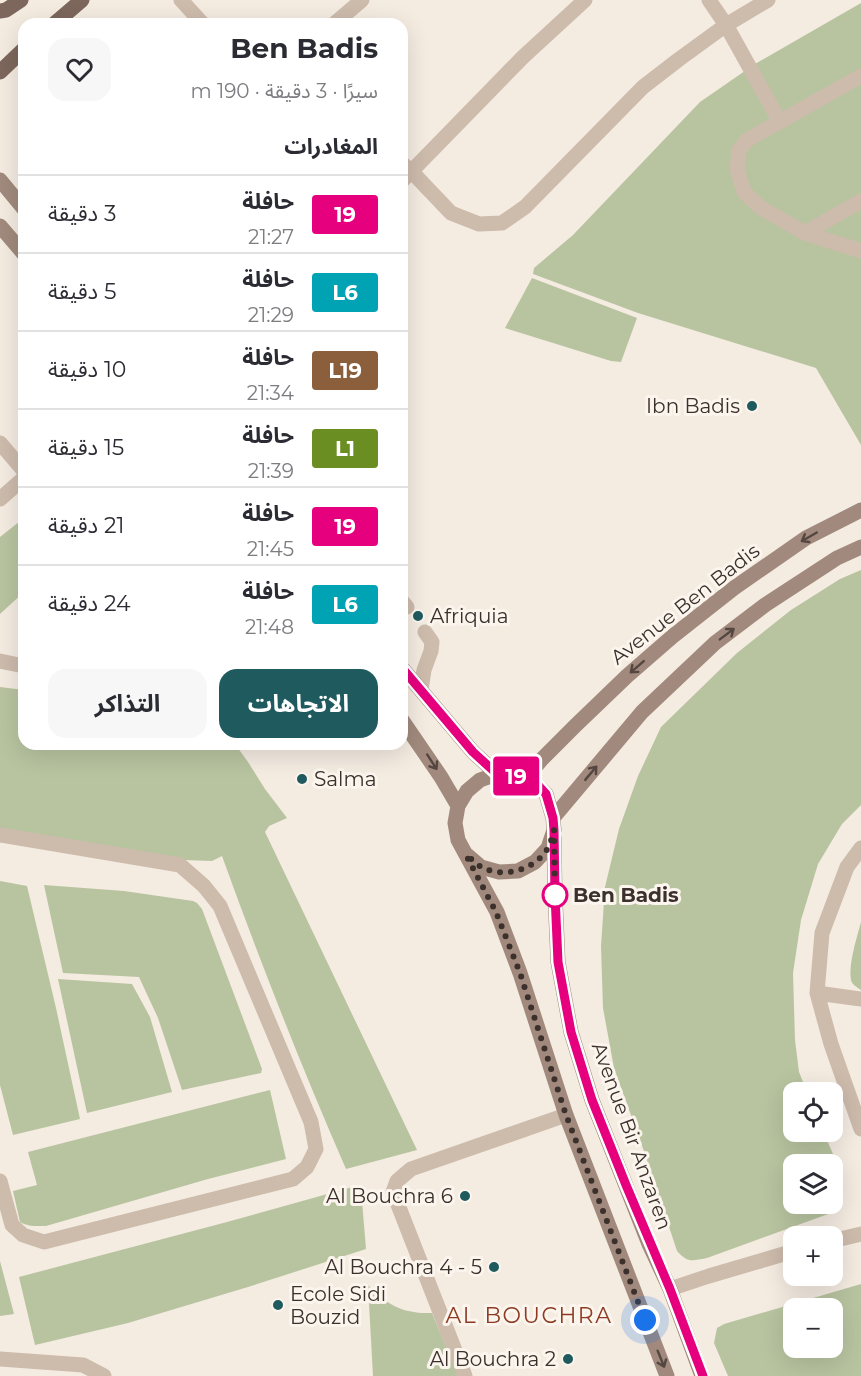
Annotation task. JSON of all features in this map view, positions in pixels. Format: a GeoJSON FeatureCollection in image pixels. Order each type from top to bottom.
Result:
{"type":"FeatureCollection","features":[{"type":"Feature","properties":{"kind":"main road"},"geometry":{"type":"LineString","coordinates":[[0,11],[6,10],[21,0]]}},
{"type":"Feature","properties":{"kind":"main road"},"geometry":{"type":"LineString","coordinates":[[61,18],[82,0]]}},
{"type":"Feature","properties":{"kind":"main road"},"geometry":{"type":"LineString","coordinates":[[0,72],[18,55]]}},
{"type":"Feature","properties":{"kind":"main road"},"geometry":{"type":"LineString","coordinates":[[0,180],[18,202]]}},
{"type":"Feature","properties":{"kind":"main road"},"geometry":{"type":"LineString","coordinates":[[0,226],[18,247]]}},
{"type":"Feature","properties":{"kind":"main road","name":"Avenue Ben Badis"},"geometry":{"type":"LineString","coordinates":[[526,778],[542,759],[627,676],[672,636],[734,588],[806,538],[861,510]]}},
{"type":"Feature","properties":{"kind":"main road"},"geometry":{"type":"LineString","coordinates":[[466,855],[481,867],[499,872],[518,871],[535,862],[548,848],[554,824],[642,712],[715,643],[765,605],[828,563],[861,547]]}},
{"type":"Feature","properties":{"kind":"main road"},"geometry":{"type":"LineString","coordinates":[[408,675],[473,752],[497,774]]}},
{"type":"Feature","properties":{"kind":"main road"},"geometry":{"type":"LineString","coordinates":[[408,729],[458,806]]}},
{"type":"Feature","properties":{"kind":"main road"},"geometry":{"type":"LineString","coordinates":[[526,778],[497,774],[473,785],[458,806],[455,823],[458,840],[496,912],[520,973],[566,1115],[667,1376]]}},
{"type":"Feature","properties":{"kind":"main road","name":"Avenue Bir Anzaren"},"geometry":{"type":"LineString","coordinates":[[526,778],[537,784],[546,794],[554,824],[558,962],[571,1032],[592,1100],[649,1244],[670,1289],[702,1376]]}},
{"type":"Feature","properties":{"kind":"street"},"geometry":{"type":"LineString","coordinates":[[181,0],[198,18]]}},
{"type":"Feature","properties":{"kind":"street"},"geometry":{"type":"LineString","coordinates":[[341,18],[362,0]]}},
{"type":"Feature","properties":{"kind":"street"},"geometry":{"type":"LineString","coordinates":[[408,169],[585,0]]}},
{"type":"Feature","properties":{"kind":"street"},"geometry":{"type":"LineString","coordinates":[[709,0],[726,25],[780,122]]}},
{"type":"Feature","properties":{"kind":"street"},"geometry":{"type":"LineString","coordinates":[[408,175],[451,213],[479,224],[502,223],[525,207],[642,87],[726,25],[768,0]]}},
{"type":"Feature","properties":{"kind":"street"},"geometry":{"type":"LineString","coordinates":[[861,76],[747,140],[740,150],[737,169],[744,192],[761,208],[805,233],[861,251]]}},
{"type":"Feature","properties":{"kind":"street"},"geometry":{"type":"LineString","coordinates":[[805,233],[861,201]]}},
{"type":"Feature","properties":{"kind":"street"},"geometry":{"type":"LineString","coordinates":[[0,443],[18,464]]}},
{"type":"Feature","properties":{"kind":"street"},"geometry":{"type":"LineString","coordinates":[[0,500],[18,484]]}},
{"type":"Feature","properties":{"kind":"street"},"geometry":{"type":"LineString","coordinates":[[421,690],[432,642],[425,632]]}},
{"type":"Feature","properties":{"kind":"street"},"geometry":{"type":"LineString","coordinates":[[0,661],[18,665]]}},
{"type":"Feature","properties":{"kind":"street"},"geometry":{"type":"LineString","coordinates":[[0,835],[180,865],[204,886],[220,906],[311,1122],[316,1149],[307,1167],[292,1179],[44,1242],[23,1235],[12,1224],[0,1181]]}},
{"type":"Feature","properties":{"kind":"street"},"geometry":{"type":"LineString","coordinates":[[861,848],[847,867],[822,933],[817,993],[831,1044],[861,1129]]}},
{"type":"Feature","properties":{"kind":"street"},"geometry":{"type":"LineString","coordinates":[[817,993],[861,999]]}},
{"type":"Feature","properties":{"kind":"street"},"geometry":{"type":"LineString","coordinates":[[465,1376],[393,1192],[397,1181],[411,1169],[566,1115]]}},
{"type":"Feature","properties":{"kind":"street"},"geometry":{"type":"LineString","coordinates":[[843,1238],[861,1234]]}},
{"type":"Feature","properties":{"kind":"street"},"geometry":{"type":"LineString","coordinates":[[670,1289],[783,1254]]}},
{"type":"Feature","properties":{"kind":"street"},"geometry":{"type":"LineString","coordinates":[[0,1359],[83,1365],[104,1376]]}},
{"type":"Feature","properties":{"kind":"green space"},"geometry":{"type":"Polygon","coordinates":[[[861,3],[861,445],[816,368],[638,313],[533,274],[534,268],[573,235],[700,102],[755,64],[861,3]]]}},
{"type":"Feature","properties":{"kind":"green space"},"geometry":{"type":"Polygon","coordinates":[[[532,278],[637,318],[621,362],[611,361],[505,328],[532,278]]]}},
{"type":"Feature","properties":{"kind":"green space"},"geometry":{"type":"Polygon","coordinates":[[[18,523],[18,598],[0,614],[0,537],[18,523]]]}},
{"type":"Feature","properties":{"kind":"green space"},"geometry":{"type":"Polygon","coordinates":[[[861,570],[861,805],[842,824],[818,864],[801,920],[793,973],[795,1040],[799,1072],[803,1082],[783,1082],[783,1142],[828,1142],[833,1154],[783,1154],[783,1214],[828,1214],[795,1226],[783,1226],[783,1230],[707,1258],[690,1260],[677,1251],[614,1068],[603,1008],[601,946],[605,887],[619,829],[638,776],[661,727],[737,653],[791,610],[840,579],[861,570]]]}},
{"type":"Feature","properties":{"kind":"green space"},"geometry":{"type":"Polygon","coordinates":[[[0,687],[18,689],[18,750],[239,750],[287,818],[269,826],[265,832],[417,1150],[346,1169],[281,1013],[222,856],[212,861],[183,860],[0,829],[0,687]]]}},
{"type":"Feature","properties":{"kind":"green space"},"geometry":{"type":"Polygon","coordinates":[[[0,881],[27,886],[80,1119],[13,1135],[0,1085],[0,881]]]}},
{"type":"Feature","properties":{"kind":"green space"},"geometry":{"type":"Polygon","coordinates":[[[44,885],[124,891],[197,903],[202,909],[262,1069],[261,1073],[182,1090],[158,1018],[139,977],[63,973],[44,885]]]}},
{"type":"Feature","properties":{"kind":"green space"},"geometry":{"type":"Polygon","coordinates":[[[861,922],[861,990],[852,983],[850,974],[853,951],[861,922]]]}},
{"type":"Feature","properties":{"kind":"green space"},"geometry":{"type":"Polygon","coordinates":[[[58,979],[132,984],[150,1017],[172,1092],[87,1113],[58,979]]]}},
{"type":"Feature","properties":{"kind":"green space"},"geometry":{"type":"Polygon","coordinates":[[[270,1090],[286,1159],[46,1226],[20,1222],[13,1191],[37,1185],[28,1152],[270,1090]]]}},
{"type":"Feature","properties":{"kind":"green space"},"geometry":{"type":"Polygon","coordinates":[[[356,1186],[361,1189],[366,1249],[128,1323],[35,1345],[19,1277],[356,1186]]]}},
{"type":"Feature","properties":{"kind":"green space"},"geometry":{"type":"Polygon","coordinates":[[[0,1261],[14,1314],[0,1316],[0,1261]]]}},
{"type":"Feature","properties":{"kind":"green space"},"geometry":{"type":"Polygon","coordinates":[[[861,1284],[861,1376],[728,1376],[714,1343],[717,1328],[783,1307],[783,1358],[843,1358],[843,1298],[813,1298],[861,1284]]]}},
{"type":"Feature","properties":{"kind":"green space"},"geometry":{"type":"Polygon","coordinates":[[[368,1285],[396,1307],[412,1312],[432,1313],[458,1376],[373,1376],[368,1285]]]}},
{"type":"Feature","properties":{"kind":"bus line","name":"19"},"geometry":{"type":"LineString","coordinates":[[408,675],[473,752],[497,774],[526,778],[537,784],[546,794],[554,830],[558,962],[571,1032],[592,1100],[670,1289],[703,1376]]}},
{"type":"Feature","properties":{"kind":"place","name":"Ibn Badis"},"geometry":{"type":"Point","coordinates":[752,406]}},
{"type":"Feature","properties":{"kind":"place","name":"Afriquia"},"geometry":{"type":"Point","coordinates":[418,616]}},
{"type":"Feature","properties":{"kind":"place","name":"Salma"},"geometry":{"type":"Point","coordinates":[302,779]}},
{"type":"Feature","properties":{"kind":"place","name":"Ben Badis"},"geometry":{"type":"Point","coordinates":[555,895]}},
{"type":"Feature","properties":{"kind":"place","name":"Al Bouchra 6"},"geometry":{"type":"Point","coordinates":[465,1196]}},
{"type":"Feature","properties":{"kind":"place","name":"Al Bouchra 4 - 5"},"geometry":{"type":"Point","coordinates":[494,1267]}},
{"type":"Feature","properties":{"kind":"place","name":"Ecole Sidi Bouzid"},"geometry":{"type":"Point","coordinates":[278,1305]}},
{"type":"Feature","properties":{"kind":"place","name":"Al Bouchra 2"},"geometry":{"type":"Point","coordinates":[568,1359]}},
{"type":"Feature","properties":{"kind":"district","name":"AL BOUCHRA"},"geometry":{"type":"Point","coordinates":[529,1315]}},
{"type":"Feature","properties":{"kind":"route"},"geometry":{"type":"LineString","coordinates":[[555,895],[554,830],[548,848],[535,862],[518,871],[499,872],[481,867],[466,855],[496,912],[520,973],[566,1115],[645,1320]]}}]}
